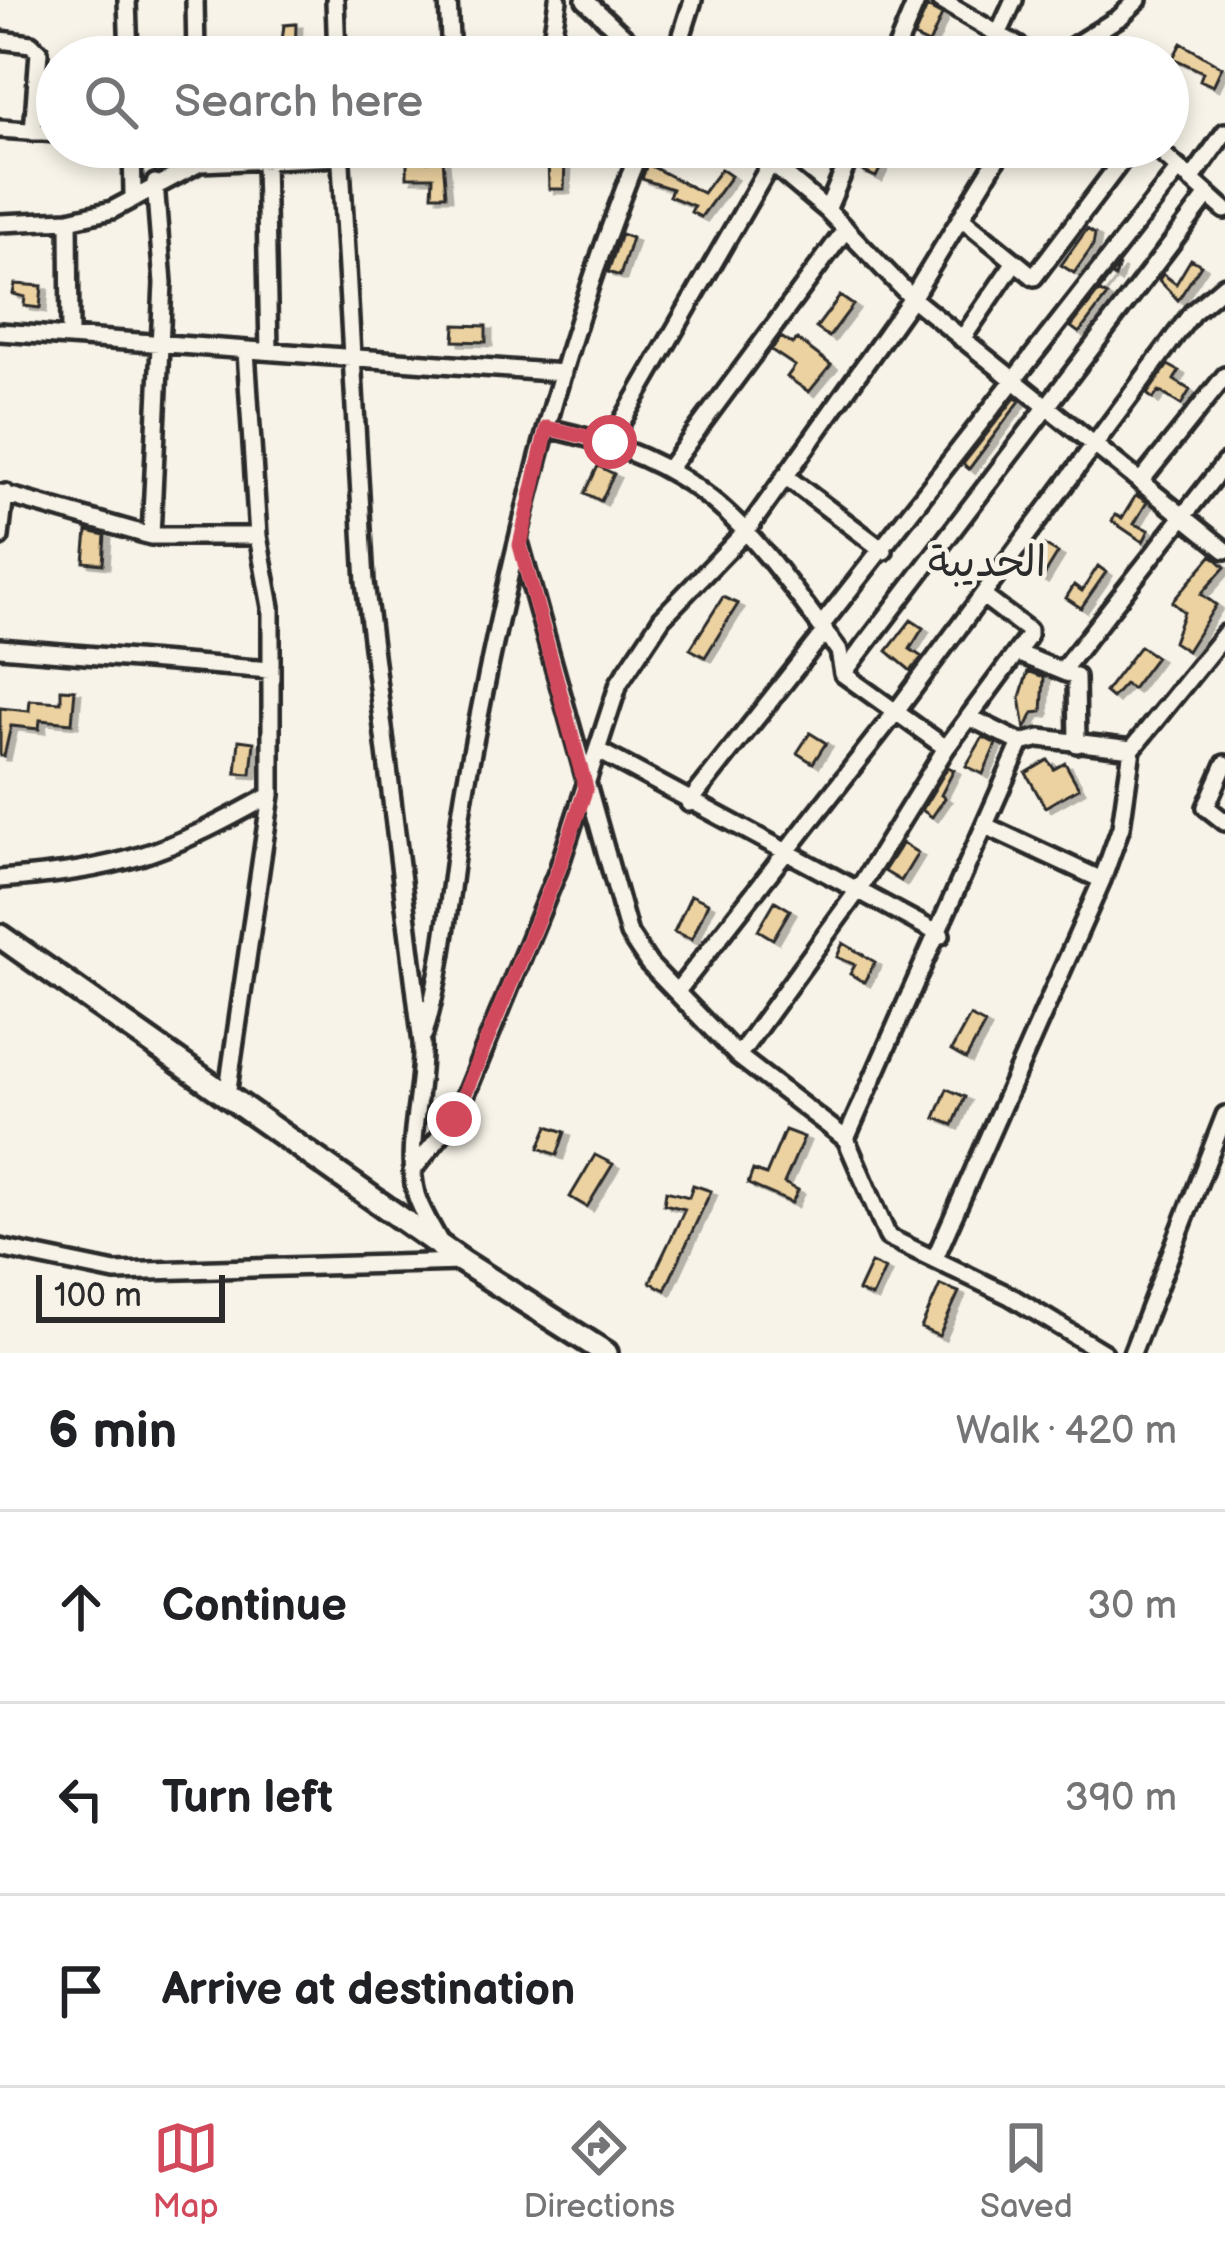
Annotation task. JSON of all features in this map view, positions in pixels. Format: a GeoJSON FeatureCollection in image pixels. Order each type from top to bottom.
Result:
{"type":"FeatureCollection","features":[{"type":"Feature","properties":{"kind":"main road"},"geometry":{"type":"LineString","coordinates":[[0,936],[463,1262],[607,1353]]}},
{"type":"Feature","properties":{"kind":"street"},"geometry":{"type":"LineString","coordinates":[[127,0],[128,36]]}},
{"type":"Feature","properties":{"kind":"street"},"geometry":{"type":"LineString","coordinates":[[196,0],[196,36]]}},
{"type":"Feature","properties":{"kind":"street"},"geometry":{"type":"LineString","coordinates":[[334,0],[336,36]]}},
{"type":"Feature","properties":{"kind":"street"},"geometry":{"type":"LineString","coordinates":[[448,0],[450,36]]}},
{"type":"Feature","properties":{"kind":"street"},"geometry":{"type":"LineString","coordinates":[[552,36],[558,0]]}},
{"type":"Feature","properties":{"kind":"street"},"geometry":{"type":"LineString","coordinates":[[682,36],[693,0]]}},
{"type":"Feature","properties":{"kind":"street"},"geometry":{"type":"LineString","coordinates":[[902,36],[917,0]]}},
{"type":"Feature","properties":{"kind":"street"},"geometry":{"type":"LineString","coordinates":[[940,0],[998,35],[1014,0]]}},
{"type":"Feature","properties":{"kind":"street"},"geometry":{"type":"LineString","coordinates":[[1090,36],[1138,0]]}},
{"type":"Feature","properties":{"kind":"street"},"geometry":{"type":"LineString","coordinates":[[590,2],[625,36]]}},
{"type":"Feature","properties":{"kind":"street"},"geometry":{"type":"LineString","coordinates":[[0,40],[31,44],[36,49]]}},
{"type":"Feature","properties":{"kind":"street"},"geometry":{"type":"LineString","coordinates":[[33,132],[36,92]]}},
{"type":"Feature","properties":{"kind":"street"},"geometry":{"type":"LineString","coordinates":[[0,129],[36,132]]}},
{"type":"Feature","properties":{"kind":"street"},"geometry":{"type":"LineString","coordinates":[[688,802],[884,551],[1011,378],[1225,132]]}},
{"type":"Feature","properties":{"kind":"street"},"geometry":{"type":"LineString","coordinates":[[133,168],[134,194]]}},
{"type":"Feature","properties":{"kind":"street"},"geometry":{"type":"LineString","coordinates":[[0,223],[69,220],[122,206],[179,168]]}},
{"type":"Feature","properties":{"kind":"street"},"geometry":{"type":"LineString","coordinates":[[265,168],[269,351]]}},
{"type":"Feature","properties":{"kind":"street"},"geometry":{"type":"LineString","coordinates":[[341,168],[365,582],[422,1043],[424,1078],[412,1171],[417,1198],[442,1247]]}},
{"type":"Feature","properties":{"kind":"street"},"geometry":{"type":"LineString","coordinates":[[422,1043],[436,993],[468,768],[547,428],[597,256],[633,168]]}},
{"type":"Feature","properties":{"kind":"street"},"geometry":{"type":"LineString","coordinates":[[610,442],[770,168]]}},
{"type":"Feature","properties":{"kind":"street"},"geometry":{"type":"LineString","coordinates":[[777,168],[827,210],[912,298],[1223,545]]}},
{"type":"Feature","properties":{"kind":"street"},"geometry":{"type":"LineString","coordinates":[[827,210],[845,168]]}},
{"type":"Feature","properties":{"kind":"street"},"geometry":{"type":"LineString","coordinates":[[412,1171],[467,1091],[586,788],[619,682],[640,646],[748,529],[912,298],[992,168]]}},
{"type":"Feature","properties":{"kind":"street"},"geometry":{"type":"LineString","coordinates":[[964,220],[1028,275],[1040,274],[1117,168]]}},
{"type":"Feature","properties":{"kind":"street"},"geometry":{"type":"LineString","coordinates":[[1178,168],[1225,210]]}},
{"type":"Feature","properties":{"kind":"street"},"geometry":{"type":"LineString","coordinates":[[151,536],[162,263],[154,183]]}},
{"type":"Feature","properties":{"kind":"street"},"geometry":{"type":"LineString","coordinates":[[843,674],[1208,195]]}},
{"type":"Feature","properties":{"kind":"street"},"geometry":{"type":"LineString","coordinates":[[69,220],[70,337]]}},
{"type":"Feature","properties":{"kind":"street"},"geometry":{"type":"LineString","coordinates":[[669,468],[846,230]]}},
{"type":"Feature","properties":{"kind":"street"},"geometry":{"type":"LineString","coordinates":[[962,338],[1014,263]]}},
{"type":"Feature","properties":{"kind":"street"},"geometry":{"type":"LineString","coordinates":[[678,990],[895,713],[1192,314],[1225,285]]}},
{"type":"Feature","properties":{"kind":"street"},"geometry":{"type":"LineString","coordinates":[[0,332],[563,373]]}},
{"type":"Feature","properties":{"kind":"street"},"geometry":{"type":"LineString","coordinates":[[227,1096],[271,795],[271,607],[259,536],[246,351]]}},
{"type":"Feature","properties":{"kind":"street"},"geometry":{"type":"LineString","coordinates":[[1139,482],[1225,376]]}},
{"type":"Feature","properties":{"kind":"street"},"geometry":{"type":"LineString","coordinates":[[547,428],[610,442],[699,485],[748,529],[839,651],[843,674],[946,748]]}},
{"type":"Feature","properties":{"kind":"street"},"geometry":{"type":"LineString","coordinates":[[1064,668],[1225,463]]}},
{"type":"Feature","properties":{"kind":"street"},"geometry":{"type":"LineString","coordinates":[[785,476],[884,551]]}},
{"type":"Feature","properties":{"kind":"street"},"geometry":{"type":"LineString","coordinates":[[0,537],[2,493],[151,536],[259,536]]}},
{"type":"Feature","properties":{"kind":"street"},"geometry":{"type":"LineString","coordinates":[[520,545],[629,934],[649,964],[737,1056],[846,1139],[888,1238],[935,1258],[1104,1353]]}},
{"type":"Feature","properties":{"kind":"street"},"geometry":{"type":"LineString","coordinates":[[737,1056],[860,889],[946,748],[1017,653],[1028,630],[983,596]]}},
{"type":"Feature","properties":{"kind":"street"},"geometry":{"type":"LineString","coordinates":[[935,1258],[1102,880],[1121,827],[1132,749],[1225,634]]}},
{"type":"Feature","properties":{"kind":"street"},"geometry":{"type":"LineString","coordinates":[[0,648],[270,670]]}},
{"type":"Feature","properties":{"kind":"street"},"geometry":{"type":"LineString","coordinates":[[1017,653],[1064,668],[1076,677],[1077,744]]}},
{"type":"Feature","properties":{"kind":"street"},"geometry":{"type":"LineString","coordinates":[[969,717],[1022,743],[1040,738],[1132,749]]}},
{"type":"Feature","properties":{"kind":"street"},"geometry":{"type":"LineString","coordinates":[[846,1139],[1022,743]]}},
{"type":"Feature","properties":{"kind":"street"},"geometry":{"type":"LineString","coordinates":[[597,750],[940,934]]}},
{"type":"Feature","properties":{"kind":"street"},"geometry":{"type":"LineString","coordinates":[[1225,764],[1206,807],[1225,822]]}},
{"type":"Feature","properties":{"kind":"street"},"geometry":{"type":"LineString","coordinates":[[0,879],[94,871],[147,858],[187,842],[271,795]]}},
{"type":"Feature","properties":{"kind":"street"},"geometry":{"type":"LineString","coordinates":[[986,826],[1102,880]]}},
{"type":"Feature","properties":{"kind":"street"},"geometry":{"type":"LineString","coordinates":[[1132,1353],[1225,1115]]}},
{"type":"Feature","properties":{"kind":"street"},"geometry":{"type":"LineString","coordinates":[[0,1248],[115,1272],[463,1262]]}},
{"type":"Feature","properties":{"kind":"building"},"geometry":{"type":"Polygon","coordinates":[[[927,7],[942,15],[933,36],[914,36],[927,7]]]}},
{"type":"Feature","properties":{"kind":"building"},"geometry":{"type":"Polygon","coordinates":[[[296,24],[296,36],[283,36],[284,25],[296,24]]]}},
{"type":"Feature","properties":{"kind":"building"},"geometry":{"type":"Polygon","coordinates":[[[1189,48],[1222,67],[1213,86],[1200,80],[1203,72],[1189,65],[1189,48]]]}},
{"type":"Feature","properties":{"kind":"building"},"geometry":{"type":"Polygon","coordinates":[[[407,168],[444,168],[446,195],[432,195],[433,177],[407,177],[407,168]]]}},
{"type":"Feature","properties":{"kind":"building"},"geometry":{"type":"Polygon","coordinates":[[[548,168],[565,168],[564,189],[549,189],[548,168]]]}},
{"type":"Feature","properties":{"kind":"building"},"geometry":{"type":"Polygon","coordinates":[[[646,168],[655,168],[703,193],[721,169],[731,176],[701,217],[691,212],[694,206],[669,196],[672,189],[642,179],[646,168]]]}},
{"type":"Feature","properties":{"kind":"building"},"geometry":{"type":"Polygon","coordinates":[[[858,168],[880,168],[876,177],[858,168]]]}},
{"type":"Feature","properties":{"kind":"building"},"geometry":{"type":"Polygon","coordinates":[[[1087,229],[1095,234],[1093,246],[1074,273],[1061,265],[1087,229]]]}},
{"type":"Feature","properties":{"kind":"building"},"geometry":{"type":"Polygon","coordinates":[[[621,234],[632,238],[620,276],[608,272],[621,234]]]}},
{"type":"Feature","properties":{"kind":"building"},"geometry":{"type":"Polygon","coordinates":[[[1191,259],[1201,265],[1178,300],[1159,280],[1163,274],[1176,284],[1191,259]]]}},
{"type":"Feature","properties":{"kind":"building"},"geometry":{"type":"Polygon","coordinates":[[[15,284],[42,286],[40,308],[24,306],[25,297],[13,294],[15,284]]]}},
{"type":"Feature","properties":{"kind":"building"},"geometry":{"type":"Polygon","coordinates":[[[1099,291],[1107,296],[1079,333],[1071,327],[1099,291]]]}},
{"type":"Feature","properties":{"kind":"building"},"geometry":{"type":"Polygon","coordinates":[[[840,296],[853,305],[829,337],[816,328],[840,296]]]}},
{"type":"Feature","properties":{"kind":"building"},"geometry":{"type":"Polygon","coordinates":[[[455,325],[486,326],[486,342],[454,341],[455,325]]]}},
{"type":"Feature","properties":{"kind":"building"},"geometry":{"type":"Polygon","coordinates":[[[781,337],[792,344],[797,339],[831,365],[809,392],[787,377],[795,366],[771,350],[781,337]]]}},
{"type":"Feature","properties":{"kind":"building"},"geometry":{"type":"Polygon","coordinates":[[[1168,365],[1179,371],[1174,380],[1190,390],[1181,405],[1159,391],[1153,399],[1147,394],[1168,365]]]}},
{"type":"Feature","properties":{"kind":"building"},"geometry":{"type":"Polygon","coordinates":[[[1015,398],[1020,401],[969,469],[963,464],[1015,398]]]}},
{"type":"Feature","properties":{"kind":"building"},"geometry":{"type":"Polygon","coordinates":[[[598,466],[614,474],[601,501],[585,493],[598,466]]]}},
{"type":"Feature","properties":{"kind":"building"},"geometry":{"type":"Polygon","coordinates":[[[1136,495],[1147,502],[1134,524],[1149,530],[1143,542],[1112,521],[1115,515],[1122,518],[1136,495]]]}},
{"type":"Feature","properties":{"kind":"building"},"geometry":{"type":"Polygon","coordinates":[[[87,531],[105,535],[103,564],[84,562],[87,531]]]}},
{"type":"Feature","properties":{"kind":"building"},"geometry":{"type":"Polygon","coordinates":[[[1044,545],[1058,553],[1042,579],[1028,571],[1044,545]]]}},
{"type":"Feature","properties":{"kind":"building"},"geometry":{"type":"Polygon","coordinates":[[[1212,555],[1225,567],[1201,594],[1216,605],[1187,651],[1173,642],[1184,612],[1172,602],[1212,555]]]}},
{"type":"Feature","properties":{"kind":"building"},"geometry":{"type":"Polygon","coordinates":[[[1098,566],[1106,572],[1081,608],[1066,598],[1074,585],[1082,591],[1098,566]]]}},
{"type":"Feature","properties":{"kind":"building"},"geometry":{"type":"Polygon","coordinates":[[[723,597],[738,604],[705,657],[690,649],[723,597]]]}},
{"type":"Feature","properties":{"kind":"building"},"geometry":{"type":"Polygon","coordinates":[[[911,620],[923,628],[910,649],[922,657],[911,671],[887,651],[911,620]]]}},
{"type":"Feature","properties":{"kind":"building"},"geometry":{"type":"Polygon","coordinates":[[[1140,646],[1156,657],[1132,689],[1125,684],[1112,698],[1105,692],[1140,646]]]}},
{"type":"Feature","properties":{"kind":"building"},"geometry":{"type":"Polygon","coordinates":[[[1028,671],[1044,677],[1042,712],[1033,713],[1025,730],[1020,697],[1028,671]]]}},
{"type":"Feature","properties":{"kind":"building"},"geometry":{"type":"Polygon","coordinates":[[[61,689],[75,690],[72,723],[40,720],[39,729],[11,726],[4,756],[0,756],[0,708],[29,711],[30,700],[61,702],[61,689]]]}},
{"type":"Feature","properties":{"kind":"building"},"geometry":{"type":"Polygon","coordinates":[[[810,733],[826,743],[813,763],[797,753],[810,733]]]}},
{"type":"Feature","properties":{"kind":"building"},"geometry":{"type":"Polygon","coordinates":[[[983,737],[996,744],[983,774],[966,766],[983,737]]]}},
{"type":"Feature","properties":{"kind":"building"},"geometry":{"type":"Polygon","coordinates":[[[239,740],[254,742],[251,774],[236,773],[239,740]]]}},
{"type":"Feature","properties":{"kind":"building"},"geometry":{"type":"Polygon","coordinates":[[[1048,760],[1054,769],[1065,763],[1079,788],[1045,807],[1026,773],[1048,760]]]}},
{"type":"Feature","properties":{"kind":"building"},"geometry":{"type":"Polygon","coordinates":[[[948,767],[954,770],[941,795],[945,798],[932,817],[922,810],[948,767]]]}},
{"type":"Feature","properties":{"kind":"building"},"geometry":{"type":"Polygon","coordinates":[[[902,843],[918,853],[901,881],[884,871],[902,843]]]}},
{"type":"Feature","properties":{"kind":"building"},"geometry":{"type":"Polygon","coordinates":[[[691,895],[708,903],[692,939],[674,932],[691,895]]]}},
{"type":"Feature","properties":{"kind":"building"},"geometry":{"type":"Polygon","coordinates":[[[775,901],[790,910],[773,939],[758,930],[775,901]]]}},
{"type":"Feature","properties":{"kind":"building"},"geometry":{"type":"Polygon","coordinates":[[[843,943],[875,962],[864,982],[850,974],[855,965],[837,957],[843,943]]]}},
{"type":"Feature","properties":{"kind":"building"},"geometry":{"type":"Polygon","coordinates":[[[970,1016],[985,1024],[966,1059],[951,1051],[970,1016]]]}},
{"type":"Feature","properties":{"kind":"building"},"geometry":{"type":"Polygon","coordinates":[[[947,1089],[965,1097],[953,1125],[935,1118],[947,1089]]]}},
{"type":"Feature","properties":{"kind":"building"},"geometry":{"type":"Polygon","coordinates":[[[548,1126],[565,1132],[557,1155],[539,1148],[548,1126]]]}},
{"type":"Feature","properties":{"kind":"building"},"geometry":{"type":"Polygon","coordinates":[[[785,1130],[804,1137],[784,1183],[798,1190],[792,1203],[748,1184],[753,1170],[766,1175],[785,1130]]]}},
{"type":"Feature","properties":{"kind":"building"},"geometry":{"type":"Polygon","coordinates":[[[595,1155],[613,1164],[587,1207],[570,1197],[595,1155]]]}},
{"type":"Feature","properties":{"kind":"building"},"geometry":{"type":"Polygon","coordinates":[[[693,1185],[711,1191],[665,1290],[650,1282],[685,1209],[664,1204],[666,1191],[689,1197],[693,1185]]]}},
{"type":"Feature","properties":{"kind":"building"},"geometry":{"type":"Polygon","coordinates":[[[871,1263],[885,1269],[872,1297],[858,1291],[871,1263]]]}},
{"type":"Feature","properties":{"kind":"building"},"geometry":{"type":"Polygon","coordinates":[[[940,1285],[959,1292],[939,1336],[921,1328],[940,1285]]]}},
{"type":"Feature","properties":{"kind":"district","name":"الحديبة"},"geometry":{"type":"Point","coordinates":[987,563]}},
{"type":"Feature","properties":{"kind":"route"},"geometry":{"type":"LineString","coordinates":[[454,1119],[558,870],[586,788],[520,545],[547,428],[610,442]]}}]}
